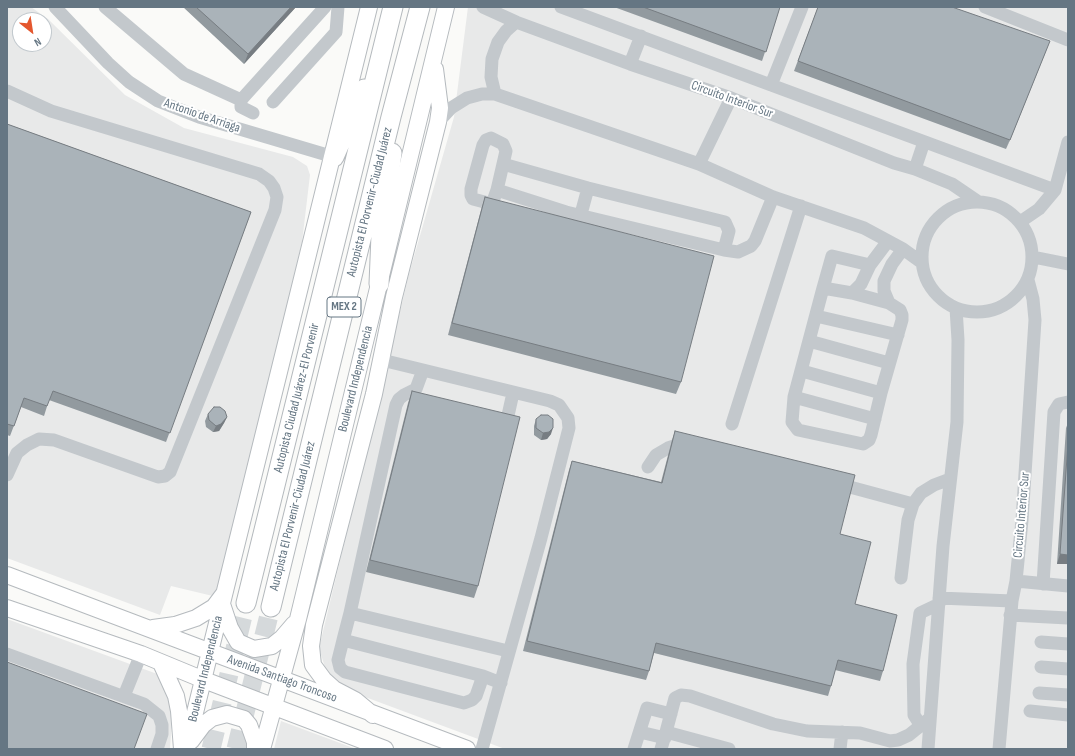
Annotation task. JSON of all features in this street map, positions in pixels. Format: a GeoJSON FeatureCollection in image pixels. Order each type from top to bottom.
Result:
{"type":"FeatureCollection","features":[{"type":"Feature","properties":{"kind":"highway","name":"Autopista Ciudad Juárez-El Porvenir"},"geometry":{"type":"LineString","coordinates":[[246,603],[393,7]]}},
{"type":"Feature","properties":{"kind":"highway","name":"Autopista El Porvenir-Ciudad Juárez"},"geometry":{"type":"LineString","coordinates":[[271,607],[390,117],[420,7]]}},
{"type":"Feature","properties":{"kind":"highway"},"geometry":{"type":"LineString","coordinates":[[334,157],[384,46]]}},
{"type":"Feature","properties":{"kind":"highway"},"geometry":{"type":"LineString","coordinates":[[379,284],[381,235],[392,145],[390,117]]}},
{"type":"Feature","properties":{"kind":"main road","name":"Boulevard Independencia"},"geometry":{"type":"LineString","coordinates":[[262,749],[298,620],[446,7]]}},
{"type":"Feature","properties":{"kind":"main road","name":"Boulevard Independencia"},"geometry":{"type":"LineString","coordinates":[[185,748],[204,680],[299,290],[334,157],[366,10]]}},
{"type":"Feature","properties":{"kind":"main road"},"geometry":{"type":"LineString","coordinates":[[373,714],[355,700],[334,689],[324,680],[313,665],[311,646],[314,625],[374,394],[394,297],[438,122],[440,108],[434,60]]}},
{"type":"Feature","properties":{"kind":"main road"},"geometry":{"type":"LineString","coordinates":[[319,530],[374,394]]}},
{"type":"Feature","properties":{"kind":"main road","name":"Avenida Santiago Troncoso"},"geometry":{"type":"LineString","coordinates":[[7,574],[150,628],[210,653],[281,678],[467,749]]}},
{"type":"Feature","properties":{"kind":"main road"},"geometry":{"type":"LineString","coordinates":[[224,598],[230,628],[238,642],[254,649],[272,646],[282,638],[298,620]]}},
{"type":"Feature","properties":{"kind":"main road"},"geometry":{"type":"LineString","coordinates":[[150,628],[174,625],[196,618],[214,607],[224,598]]}},
{"type":"Feature","properties":{"kind":"main road"},"geometry":{"type":"LineString","coordinates":[[7,608],[141,654],[204,680],[385,749]]}},
{"type":"Feature","properties":{"kind":"main road"},"geometry":{"type":"LineString","coordinates":[[161,663],[176,696],[185,748]]}},
{"type":"Feature","properties":{"kind":"main road"},"geometry":{"type":"LineString","coordinates":[[185,748],[203,725],[212,718],[227,714],[244,719],[249,725],[255,742],[255,749]]}},
{"type":"Feature","properties":{"kind":"street","name":"Antonio de Arriaga"},"geometry":{"type":"LineString","coordinates":[[55,7],[108,63],[129,82],[158,101],[199,117],[334,157]]}},
{"type":"Feature","properties":{"kind":"street"},"geometry":{"type":"LineString","coordinates":[[105,7],[184,74],[241,100]]}},
{"type":"Feature","properties":{"kind":"street"},"geometry":{"type":"LineString","coordinates":[[253,113],[241,107],[241,100],[325,7]]}},
{"type":"Feature","properties":{"kind":"street"},"geometry":{"type":"LineString","coordinates":[[273,102],[336,32],[338,7]]}},
{"type":"Feature","properties":{"kind":"street","name":"Circuito Interior Sur"},"geometry":{"type":"LineString","coordinates":[[483,7],[516,22],[630,64],[731,98],[894,163],[915,169],[952,184],[977,201]]}},
{"type":"Feature","properties":{"kind":"street"},"geometry":{"type":"LineString","coordinates":[[561,7],[1055,190]]}},
{"type":"Feature","properties":{"kind":"street"},"geometry":{"type":"LineString","coordinates":[[771,85],[802,7]]}},
{"type":"Feature","properties":{"kind":"street"},"geometry":{"type":"LineString","coordinates":[[985,7],[1068,40]]}},
{"type":"Feature","properties":{"kind":"street"},"geometry":{"type":"LineString","coordinates":[[495,94],[491,77],[492,59],[498,42],[506,31],[516,22]]}},
{"type":"Feature","properties":{"kind":"street"},"geometry":{"type":"LineString","coordinates":[[630,64],[641,36]]}},
{"type":"Feature","properties":{"kind":"street"},"geometry":{"type":"LineString","coordinates":[[7,91],[51,111],[259,174],[269,181],[274,188],[277,197],[275,210],[170,472],[165,476],[158,476],[54,440],[40,439],[27,444],[17,453],[7,475]]}},
{"type":"Feature","properties":{"kind":"street"},"geometry":{"type":"LineString","coordinates":[[438,122],[452,108],[468,98],[482,94],[495,94],[699,164],[774,197],[864,228],[903,249],[921,262]]}},
{"type":"Feature","properties":{"kind":"street"},"geometry":{"type":"LineString","coordinates":[[699,164],[731,98]]}},
{"type":"Feature","properties":{"kind":"street"},"geometry":{"type":"LineString","coordinates":[[491,138],[504,144],[506,151],[503,164],[497,190],[495,209],[473,199],[471,195],[483,144],[486,140],[491,138]]}},
{"type":"Feature","properties":{"kind":"street"},"geometry":{"type":"LineString","coordinates":[[915,169],[924,142]]}},
{"type":"Feature","properties":{"kind":"street"},"geometry":{"type":"LineString","coordinates":[[1020,222],[1039,209],[1055,190],[1068,142]]}},
{"type":"Feature","properties":{"kind":"street"},"geometry":{"type":"LineString","coordinates":[[503,164],[588,188],[725,222],[729,231],[724,250]]}},
{"type":"Feature","properties":{"kind":"street"},"geometry":{"type":"LineString","coordinates":[[581,214],[588,188]]}},
{"type":"Feature","properties":{"kind":"street"},"geometry":{"type":"LineString","coordinates":[[497,190],[564,217],[581,214],[724,250],[738,252],[751,246],[774,197]]}},
{"type":"Feature","properties":{"kind":"street"},"geometry":{"type":"LineString","coordinates":[[977,201],[989,202],[1011,213],[1020,222],[1027,234],[1033,257],[1028,280],[1014,297],[1001,306],[987,311],[971,312],[956,308],[942,300],[932,290],[925,277],[921,262],[922,247],[927,232],[936,219],[947,210],[962,203],[977,201]]}},
{"type":"Feature","properties":{"kind":"street"},"geometry":{"type":"LineString","coordinates":[[732,424],[801,206]]}},
{"type":"Feature","properties":{"kind":"street"},"geometry":{"type":"LineString","coordinates":[[852,293],[861,284],[870,266],[888,241]]}},
{"type":"Feature","properties":{"kind":"street"},"geometry":{"type":"LineString","coordinates":[[890,303],[884,291],[884,281],[892,264],[903,249]]}},
{"type":"Feature","properties":{"kind":"street"},"geometry":{"type":"LineString","coordinates":[[823,288],[852,293],[890,303],[900,310],[902,315],[898,335],[889,363],[869,440],[862,444],[798,430],[792,422],[794,397],[802,371],[823,288],[832,256],[870,266]]}},
{"type":"Feature","properties":{"kind":"street"},"geometry":{"type":"LineString","coordinates":[[1033,257],[1068,264]]}},
{"type":"Feature","properties":{"kind":"street","name":"Circuito Interior Sur"},"geometry":{"type":"LineString","coordinates":[[999,749],[1010,615],[1016,581],[1022,520],[1035,320],[1033,299],[1028,280]]}},
{"type":"Feature","properties":{"kind":"street"},"geometry":{"type":"LineString","coordinates":[[928,749],[926,722],[957,422],[958,340],[956,308]]}},
{"type":"Feature","properties":{"kind":"street"},"geometry":{"type":"LineString","coordinates":[[816,316],[898,335]]}},
{"type":"Feature","properties":{"kind":"street"},"geometry":{"type":"LineString","coordinates":[[809,342],[889,363]]}},
{"type":"Feature","properties":{"kind":"street"},"geometry":{"type":"LineString","coordinates":[[382,360],[550,401],[559,406],[568,418],[569,428],[542,538],[508,651],[501,683],[482,749]]}},
{"type":"Feature","properties":{"kind":"street"},"geometry":{"type":"LineString","coordinates":[[423,370],[416,389],[404,395],[399,399],[396,405],[350,614],[338,660],[340,668],[345,672],[464,703],[472,700],[476,696],[483,676]]}},
{"type":"Feature","properties":{"kind":"street"},"geometry":{"type":"LineString","coordinates":[[802,371],[881,393]]}},
{"type":"Feature","properties":{"kind":"street"},"geometry":{"type":"LineString","coordinates":[[505,430],[513,393]]}},
{"type":"Feature","properties":{"kind":"street"},"geometry":{"type":"LineString","coordinates":[[794,397],[875,419]]}},
{"type":"Feature","properties":{"kind":"street"},"geometry":{"type":"LineString","coordinates":[[1043,584],[1054,412],[1059,404],[1068,402]]}},
{"type":"Feature","properties":{"kind":"street"},"geometry":{"type":"LineString","coordinates":[[648,467],[656,455],[668,448],[683,444],[699,448]]}},
{"type":"Feature","properties":{"kind":"street"},"geometry":{"type":"LineString","coordinates":[[902,578],[908,520],[913,504],[921,493],[934,485],[950,479]]}},
{"type":"Feature","properties":{"kind":"street"},"geometry":{"type":"LineString","coordinates":[[821,480],[913,504]]}},
{"type":"Feature","properties":{"kind":"street"},"geometry":{"type":"LineString","coordinates":[[1016,581],[1068,586]]}},
{"type":"Feature","properties":{"kind":"street"},"geometry":{"type":"LineString","coordinates":[[926,722],[914,715],[913,664],[920,613],[939,601],[1012,601]]}},
{"type":"Feature","properties":{"kind":"street"},"geometry":{"type":"LineString","coordinates":[[350,614],[508,651]]}},
{"type":"Feature","properties":{"kind":"street"},"geometry":{"type":"LineString","coordinates":[[1010,615],[1068,618]]}},
{"type":"Feature","properties":{"kind":"street"},"geometry":{"type":"LineString","coordinates":[[342,640],[483,676],[501,683]]}},
{"type":"Feature","properties":{"kind":"street"},"geometry":{"type":"LineString","coordinates":[[1041,642],[1068,644]]}},
{"type":"Feature","properties":{"kind":"street"},"geometry":{"type":"LineString","coordinates":[[7,654],[144,704],[159,716],[162,725],[162,734],[158,749]]}},
{"type":"Feature","properties":{"kind":"street"},"geometry":{"type":"LineString","coordinates":[[124,696],[141,654]]}},
{"type":"Feature","properties":{"kind":"street"},"geometry":{"type":"LineString","coordinates":[[1041,667],[1068,669]]}},
{"type":"Feature","properties":{"kind":"street"},"geometry":{"type":"LineString","coordinates":[[1039,693],[1068,695]]}},
{"type":"Feature","properties":{"kind":"street"},"geometry":{"type":"LineString","coordinates":[[664,740],[675,698],[681,695],[685,695],[773,724],[807,731],[860,733],[890,741],[898,740],[909,735],[926,722]]}},
{"type":"Feature","properties":{"kind":"street"},"geometry":{"type":"LineString","coordinates":[[634,749],[647,708],[671,714]]}},
{"type":"Feature","properties":{"kind":"street"},"geometry":{"type":"LineString","coordinates":[[1030,711],[1068,715]]}},
{"type":"Feature","properties":{"kind":"street"},"geometry":{"type":"LineString","coordinates":[[640,732],[664,740],[729,749]]}},
{"type":"Feature","properties":{"kind":"street"},"geometry":{"type":"LineString","coordinates":[[842,732],[844,748]]}},
{"type":"Feature","properties":{"kind":"shaded area"},"geometry":{"type":"Polygon","coordinates":[[[7,7],[31,7],[38,12],[12,12],[12,52],[52,52],[52,23],[125,95],[184,128],[293,157],[307,166],[310,175],[302,242],[217,597],[171,586],[160,615],[7,558],[7,7]]]}},
{"type":"Feature","properties":{"kind":"shaded area"},"geometry":{"type":"Polygon","coordinates":[[[468,7],[1068,7],[1068,749],[505,749],[349,691],[327,674],[319,648],[409,274],[454,117],[468,7]]]}},
{"type":"Feature","properties":{"kind":"shaded area"},"geometry":{"type":"Polygon","coordinates":[[[7,619],[160,675],[173,703],[170,749],[7,749],[7,619]]]}},
{"type":"Feature","properties":{"kind":"shaded area"},"geometry":{"type":"Polygon","coordinates":[[[281,721],[356,749],[274,749],[281,721]]]}},
{"type":"Feature","properties":{"kind":"building"},"geometry":{"type":"Polygon","coordinates":[[[196,7],[291,7],[248,54],[196,7]]]}},
{"type":"Feature","properties":{"kind":"building"},"geometry":{"type":"Polygon","coordinates":[[[643,7],[780,7],[766,52],[643,7]]]}},
{"type":"Feature","properties":{"kind":"building"},"geometry":{"type":"Polygon","coordinates":[[[818,7],[952,7],[1050,41],[1010,140],[798,61],[818,7]]]}},
{"type":"Feature","properties":{"kind":"building"},"geometry":{"type":"Polygon","coordinates":[[[7,124],[251,212],[170,433],[53,391],[47,406],[24,398],[14,426],[7,424],[7,124]]]}},
{"type":"Feature","properties":{"kind":"building"},"geometry":{"type":"Polygon","coordinates":[[[485,197],[714,256],[681,382],[452,323],[485,197]]]}},
{"type":"Feature","properties":{"kind":"building"},"geometry":{"type":"Polygon","coordinates":[[[412,391],[520,417],[478,586],[370,560],[412,391]]]}},
{"type":"Feature","properties":{"kind":"building"},"geometry":{"type":"Polygon","coordinates":[[[214,407],[220,407],[225,411],[227,417],[221,424],[216,426],[209,420],[208,414],[214,407]]]}},
{"type":"Feature","properties":{"kind":"building"},"geometry":{"type":"Polygon","coordinates":[[[541,415],[548,415],[553,419],[553,428],[549,432],[543,433],[536,428],[536,419],[541,415]]]}},
{"type":"Feature","properties":{"kind":"building"},"geometry":{"type":"Polygon","coordinates":[[[675,431],[855,475],[840,534],[871,542],[855,604],[897,615],[883,671],[838,660],[831,686],[656,643],[649,671],[527,641],[572,461],[662,483],[675,431]]]}},
{"type":"Feature","properties":{"kind":"building"},"geometry":{"type":"Polygon","coordinates":[[[1068,444],[1068,555],[1060,554],[1068,444]]]}},
{"type":"Feature","properties":{"kind":"building"},"geometry":{"type":"Polygon","coordinates":[[[7,662],[147,714],[134,749],[7,749],[7,662]]]}},
{"type":"Feature","properties":{"kind":"tunnel"},"geometry":{"type":"LineString","coordinates":[[211,749],[246,603]]}},
{"type":"Feature","properties":{"kind":"tunnel"},"geometry":{"type":"LineString","coordinates":[[236,749],[271,607]]}}]}
